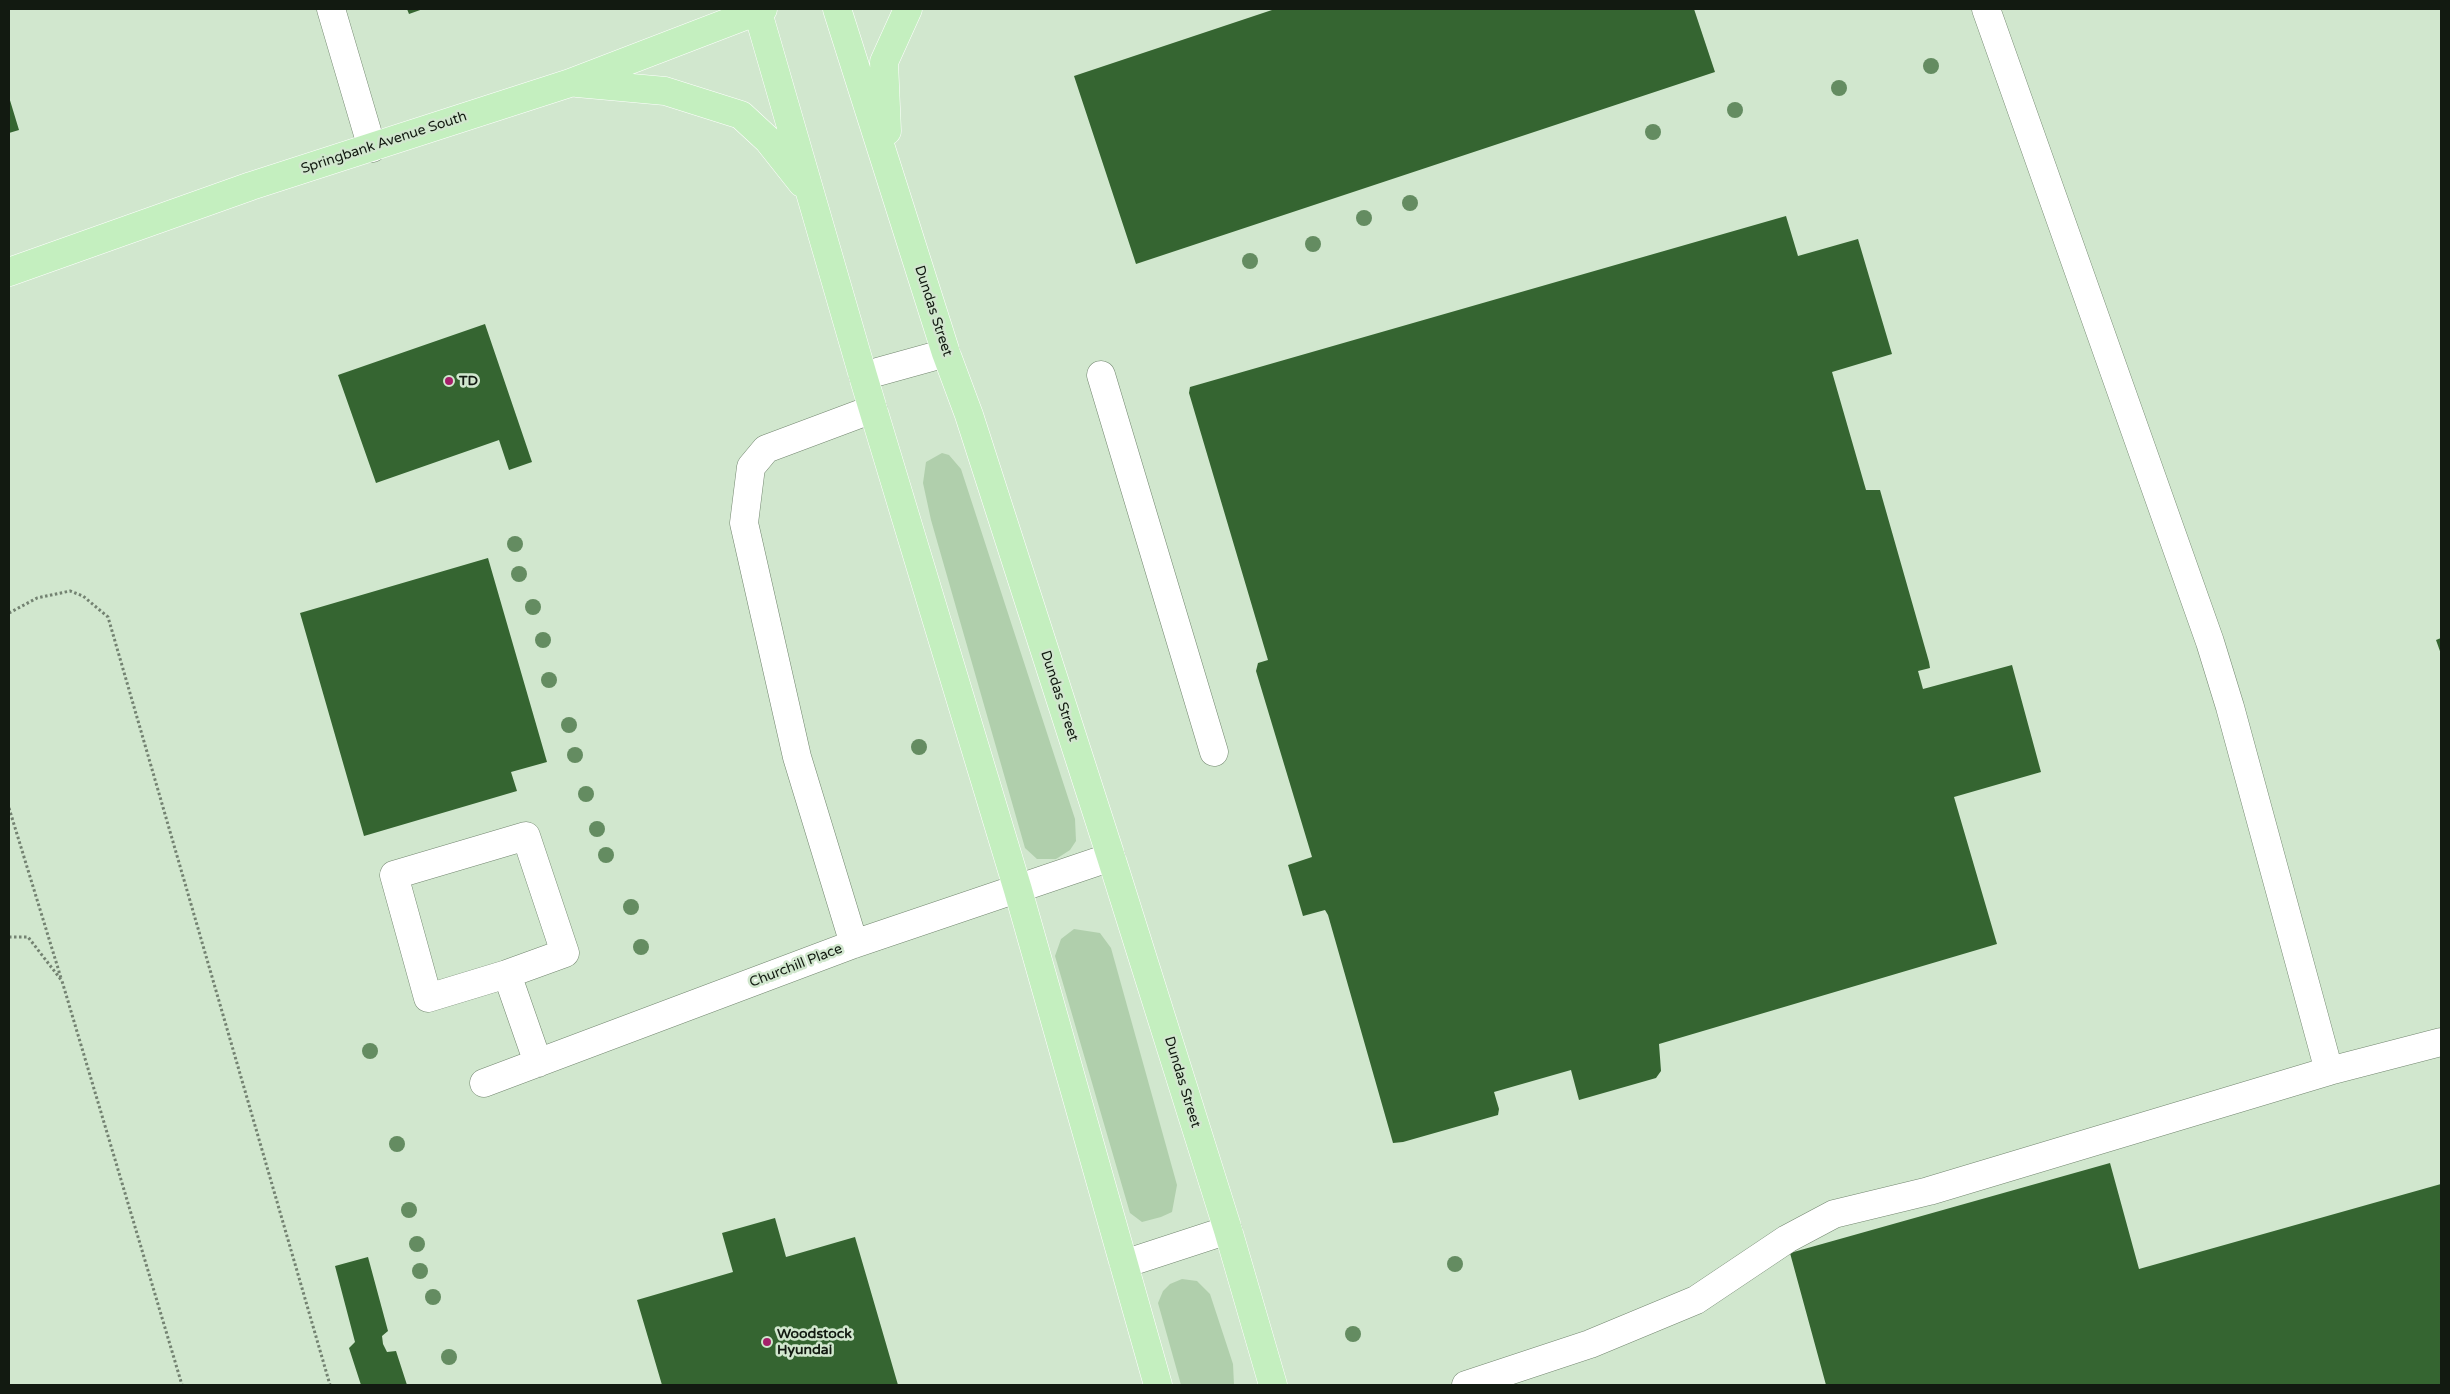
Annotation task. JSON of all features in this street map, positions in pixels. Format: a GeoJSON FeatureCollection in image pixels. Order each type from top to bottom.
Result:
{"type":"FeatureCollection","features":[{"type":"Feature","properties":{"kind":"main road","name":"Dundas Street"},"geometry":{"type":"LineString","coordinates":[[837,9],[946,353],[972,424],[1111,857],[1228,1230],[1273,1385]]}},
{"type":"Feature","properties":{"kind":"main road"},"geometry":{"type":"LineString","coordinates":[[892,180],[884,102],[884,62],[908,9]]}},
{"type":"Feature","properties":{"kind":"main road","name":"Springbank Avenue South"},"geometry":{"type":"LineString","coordinates":[[9,272],[251,186],[570,83],[759,10]]}},
{"type":"Feature","properties":{"kind":"main road"},"geometry":{"type":"LineString","coordinates":[[759,10],[863,376],[1018,890],[1158,1385]]}},
{"type":"Feature","properties":{"kind":"main road"},"geometry":{"type":"LineString","coordinates":[[570,83],[665,91],[741,115],[768,140],[810,194]]}},
{"type":"Feature","properties":{"kind":"street"},"geometry":{"type":"LineString","coordinates":[[331,9],[372,148]]}},
{"type":"Feature","properties":{"kind":"street"},"geometry":{"type":"LineString","coordinates":[[1986,9],[2210,642],[2230,707],[2329,1070]]}},
{"type":"Feature","properties":{"kind":"street"},"geometry":{"type":"LineString","coordinates":[[863,376],[946,353]]}},
{"type":"Feature","properties":{"kind":"street"},"geometry":{"type":"LineString","coordinates":[[1101,376],[1214,752]]}},
{"type":"Feature","properties":{"kind":"street"},"geometry":{"type":"LineString","coordinates":[[854,944],[798,757],[744,523],[750,466],[766,449],[873,409]]}},
{"type":"Feature","properties":{"kind":"street"},"geometry":{"type":"LineString","coordinates":[[526,836],[565,953],[507,974],[428,998],[394,875],[526,836]]}},
{"type":"Feature","properties":{"kind":"street","name":"Churchill Place"},"geometry":{"type":"LineString","coordinates":[[484,1083],[854,944],[1111,857]]}},
{"type":"Feature","properties":{"kind":"street"},"geometry":{"type":"LineString","coordinates":[[507,974],[538,1063]]}},
{"type":"Feature","properties":{"kind":"street"},"geometry":{"type":"LineString","coordinates":[[1466,1385],[1590,1344],[1696,1300],[1787,1239],[1834,1214],[1929,1191],[2329,1070],[2441,1042]]}},
{"type":"Feature","properties":{"kind":"street"},"geometry":{"type":"LineString","coordinates":[[1124,1264],[1228,1230]]}},
{"type":"Feature","properties":{"kind":"path"},"geometry":{"type":"LineString","coordinates":[[9,613],[37,598],[70,592],[83,596],[108,617],[330,1385]]}},
{"type":"Feature","properties":{"kind":"path"},"geometry":{"type":"LineString","coordinates":[[9,808],[182,1385]]}},
{"type":"Feature","properties":{"kind":"path"},"geometry":{"type":"LineString","coordinates":[[9,937],[28,937],[62,980]]}},
{"type":"Feature","properties":{"kind":"green space"},"geometry":{"type":"Polygon","coordinates":[[[942,453],[949,455],[961,469],[1075,819],[1076,841],[1070,850],[1056,859],[1037,859],[1025,848],[931,520],[923,483],[926,462],[942,453]]]}},
{"type":"Feature","properties":{"kind":"green space"},"geometry":{"type":"Polygon","coordinates":[[[1074,929],[1100,933],[1111,948],[1177,1185],[1172,1212],[1161,1217],[1142,1222],[1130,1213],[1055,956],[1061,939],[1074,929]]]}},
{"type":"Feature","properties":{"kind":"green space"},"geometry":{"type":"Polygon","coordinates":[[[1182,1279],[1197,1281],[1210,1294],[1233,1364],[1234,1385],[1181,1385],[1158,1303],[1163,1291],[1170,1284],[1182,1279]]]}},
{"type":"Feature","properties":{"kind":"building"},"geometry":{"type":"Polygon","coordinates":[[[407,9],[423,9],[409,14],[407,9]]]}},
{"type":"Feature","properties":{"kind":"building"},"geometry":{"type":"Polygon","coordinates":[[[1275,9],[1694,9],[1715,72],[1136,264],[1074,76],[1275,9]]]}},
{"type":"Feature","properties":{"kind":"building"},"geometry":{"type":"Polygon","coordinates":[[[9,97],[19,130],[9,133],[9,97]]]}},
{"type":"Feature","properties":{"kind":"building"},"geometry":{"type":"Polygon","coordinates":[[[1786,216],[1798,256],[1858,239],[1892,354],[1832,372],[1866,490],[1880,490],[1929,662],[1930,668],[1918,671],[1923,689],[2012,665],[2041,772],[1954,797],[1997,944],[1659,1044],[1661,1071],[1656,1078],[1579,1100],[1571,1070],[1494,1092],[1499,1109],[1498,1115],[1403,1142],[1393,1143],[1328,915],[1325,910],[1303,916],[1288,865],[1312,857],[1256,671],[1258,663],[1268,660],[1189,393],[1190,387],[1786,216]]]}},
{"type":"Feature","properties":{"kind":"building"},"geometry":{"type":"Polygon","coordinates":[[[485,324],[532,462],[509,470],[499,440],[376,483],[338,375],[485,324]]]}},
{"type":"Feature","properties":{"kind":"building"},"geometry":{"type":"Polygon","coordinates":[[[488,558],[547,762],[511,772],[517,791],[364,836],[300,613],[488,558]]]}},
{"type":"Feature","properties":{"kind":"building"},"geometry":{"type":"Polygon","coordinates":[[[2441,638],[2441,654],[2436,640],[2441,638]]]}},
{"type":"Feature","properties":{"kind":"building"},"geometry":{"type":"Polygon","coordinates":[[[2110,1163],[2139,1269],[2441,1184],[2441,1385],[1826,1385],[1790,1253],[2110,1163]]]}},
{"type":"Feature","properties":{"kind":"building","name":"Woodstock Hyundai"},"geometry":{"type":"Polygon","coordinates":[[[775,1218],[786,1257],[855,1237],[898,1385],[662,1385],[637,1300],[733,1272],[722,1233],[775,1218]]]}},
{"type":"Feature","properties":{"kind":"building"},"geometry":{"type":"Polygon","coordinates":[[[368,1257],[388,1331],[382,1336],[383,1344],[387,1352],[396,1351],[407,1385],[361,1385],[349,1348],[355,1342],[335,1266],[368,1257]]]}},
{"type":"Feature","properties":{"kind":"place","name":"TD"},"geometry":{"type":"Point","coordinates":[449,381]}},
{"type":"Feature","properties":{"kind":"place","name":"Woodstock Hyundai"},"geometry":{"type":"Point","coordinates":[767,1342]}}]}
